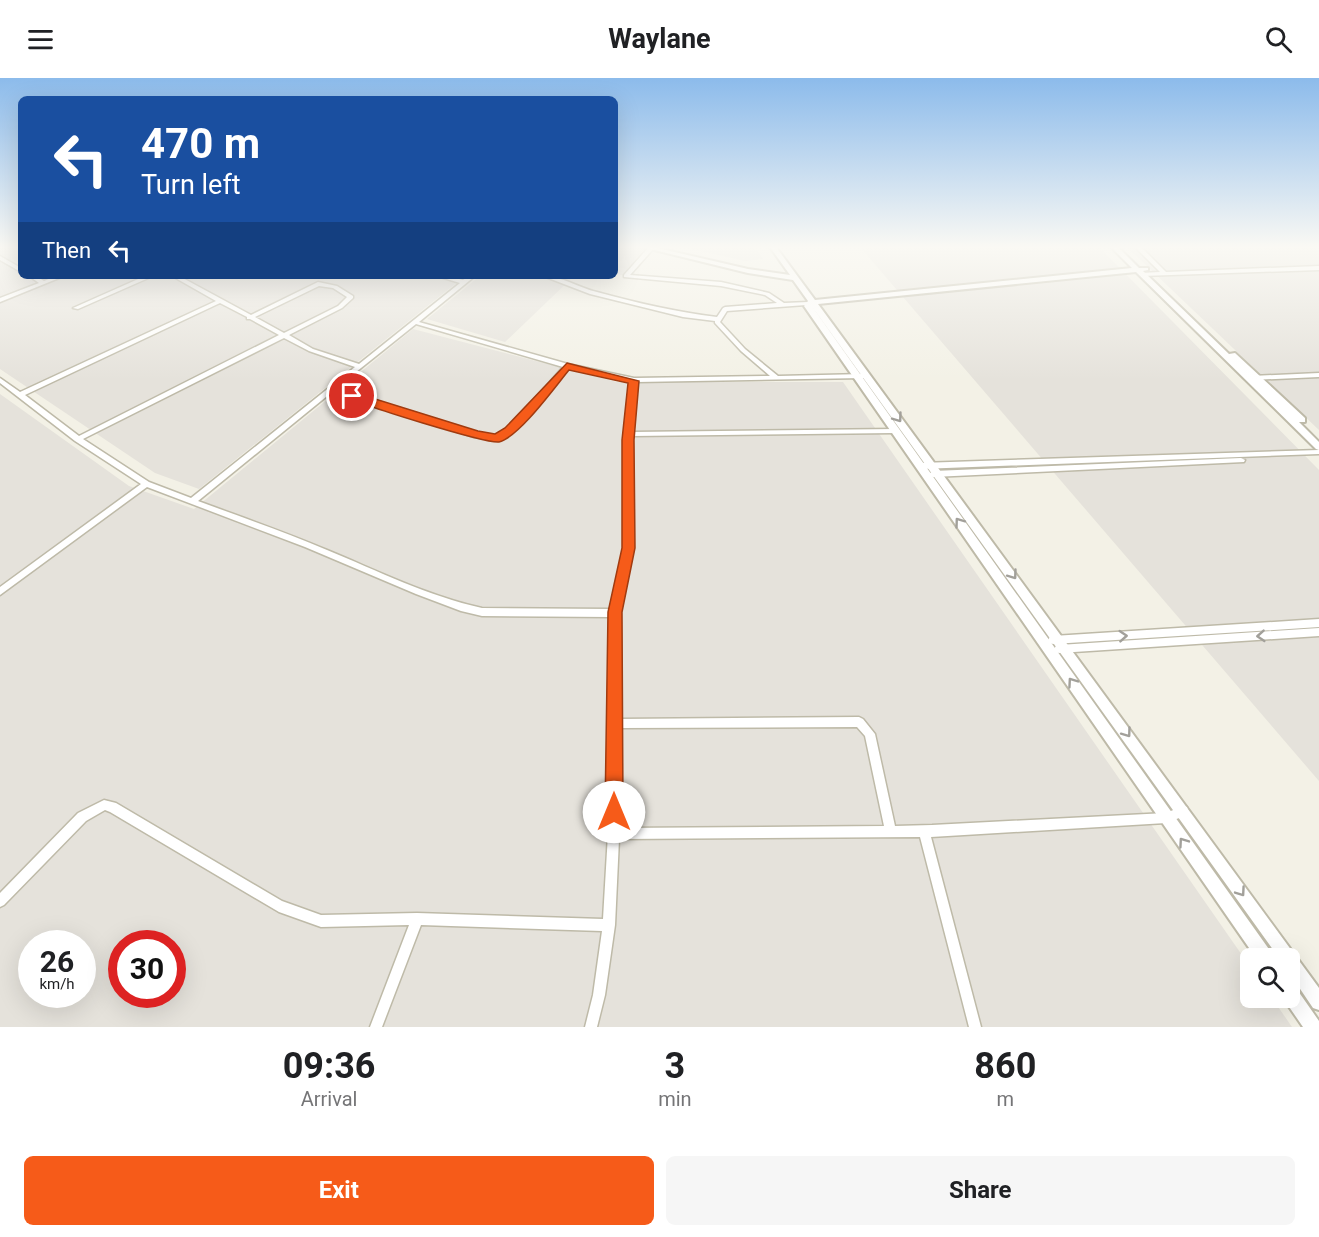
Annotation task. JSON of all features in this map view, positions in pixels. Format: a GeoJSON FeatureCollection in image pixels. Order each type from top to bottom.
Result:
{"type":"FeatureCollection","features":[{"type":"Feature","properties":{"kind":"street"},"geometry":{"type":"LineString","coordinates":[[0,300],[23,291]]}},
{"type":"Feature","properties":{"kind":"street"},"geometry":{"type":"LineString","coordinates":[[76,308],[115,291]]}},
{"type":"Feature","properties":{"kind":"street"},"geometry":{"type":"LineString","coordinates":[[202,291],[311,350],[360,366]]}},
{"type":"Feature","properties":{"kind":"street"},"geometry":{"type":"LineString","coordinates":[[249,318],[303,291]]}},
{"type":"Feature","properties":{"kind":"street"},"geometry":{"type":"LineString","coordinates":[[78,439],[281,334],[340,307],[351,297],[342,291]]}},
{"type":"Feature","properties":{"kind":"street"},"geometry":{"type":"LineString","coordinates":[[192,501],[452,291]]}},
{"type":"Feature","properties":{"kind":"street"},"geometry":{"type":"LineString","coordinates":[[587,291],[683,315],[717,319],[742,350],[776,377]]}},
{"type":"Feature","properties":{"kind":"street"},"geometry":{"type":"LineString","coordinates":[[755,291],[767,294],[782,304]]}},
{"type":"Feature","properties":{"kind":"street"},"geometry":{"type":"LineString","coordinates":[[800,291],[929,470],[1046,645],[1258,948]]}},
{"type":"Feature","properties":{"kind":"street"},"geometry":{"type":"LineString","coordinates":[[717,319],[725,309],[919,291]]}},
{"type":"Feature","properties":{"kind":"street"},"geometry":{"type":"LineString","coordinates":[[1163,291],[1246,378],[1319,447]]}},
{"type":"Feature","properties":{"kind":"street"},"geometry":{"type":"LineString","coordinates":[[1165,291],[1319,437]]}},
{"type":"Feature","properties":{"kind":"street"},"geometry":{"type":"LineString","coordinates":[[20,395],[220,301]]}},
{"type":"Feature","properties":{"kind":"street"},"geometry":{"type":"LineString","coordinates":[[414,322],[567,366],[634,381],[862,376]]}},
{"type":"Feature","properties":{"kind":"street"},"geometry":{"type":"LineString","coordinates":[[331,389],[477,435],[497,438],[510,431],[567,366]]}},
{"type":"Feature","properties":{"kind":"street"},"geometry":{"type":"LineString","coordinates":[[1246,378],[1319,375]]}},
{"type":"Feature","properties":{"kind":"street"},"geometry":{"type":"LineString","coordinates":[[862,376],[895,431],[929,470],[1063,644],[1280,948]]}},
{"type":"Feature","properties":{"kind":"street"},"geometry":{"type":"LineString","coordinates":[[0,380],[78,439],[146,484],[460,607],[482,612],[615,612]]}},
{"type":"Feature","properties":{"kind":"street"},"geometry":{"type":"LineString","coordinates":[[591,1027],[599,995],[609,925],[614,834],[615,612],[628,548],[629,434],[634,381]]}},
{"type":"Feature","properties":{"kind":"street"},"geometry":{"type":"LineString","coordinates":[[629,434],[895,431]]}},
{"type":"Feature","properties":{"kind":"street"},"geometry":{"type":"LineString","coordinates":[[929,470],[1319,452]]}},
{"type":"Feature","properties":{"kind":"street"},"geometry":{"type":"LineString","coordinates":[[929,470],[1319,457]]}},
{"type":"Feature","properties":{"kind":"street"},"geometry":{"type":"LineString","coordinates":[[0,592],[146,484]]}},
{"type":"Feature","properties":{"kind":"street"},"geometry":{"type":"LineString","coordinates":[[1063,644],[1319,623]]}},
{"type":"Feature","properties":{"kind":"street"},"geometry":{"type":"LineString","coordinates":[[1046,645],[1319,632]]}},
{"type":"Feature","properties":{"kind":"street"},"geometry":{"type":"LineString","coordinates":[[615,724],[859,722],[870,734],[891,831]]}},
{"type":"Feature","properties":{"kind":"street"},"geometry":{"type":"LineString","coordinates":[[0,901],[82,817],[104,805],[112,807],[298,915],[321,921],[417,919],[609,925]]}},
{"type":"Feature","properties":{"kind":"street"},"geometry":{"type":"LineString","coordinates":[[614,834],[924,831],[1166,818],[1183,811]]}},
{"type":"Feature","properties":{"kind":"street"},"geometry":{"type":"LineString","coordinates":[[924,831],[975,1027]]}},
{"type":"Feature","properties":{"kind":"street"},"geometry":{"type":"LineString","coordinates":[[376,1027],[417,919]]}},
{"type":"Feature","properties":{"kind":"street"},"geometry":{"type":"LineString","coordinates":[[1300,976],[1319,1004],[1303,1012]]}},
{"type":"Feature","properties":{"kind":"street"},"geometry":{"type":"LineString","coordinates":[[1300,1008],[1313,1027]]}},
{"type":"Feature","properties":{"kind":"shaded area"},"geometry":{"type":"Polygon","coordinates":[[[0,291],[446,291],[199,489],[155,473],[0,369],[0,291]]]}},
{"type":"Feature","properties":{"kind":"shaded area"},"geometry":{"type":"Polygon","coordinates":[[[461,291],[558,291],[505,342],[427,319],[461,291]]]}},
{"type":"Feature","properties":{"kind":"shaded area"},"geometry":{"type":"Polygon","coordinates":[[[898,291],[1143,291],[1319,470],[1319,781],[898,291]]]}},
{"type":"Feature","properties":{"kind":"shaded area"},"geometry":{"type":"Polygon","coordinates":[[[1173,291],[1319,291],[1319,430],[1173,291]]]}},
{"type":"Feature","properties":{"kind":"shaded area"},"geometry":{"type":"Polygon","coordinates":[[[413,329],[617,382],[843,382],[1240,952],[1240,1008],[1279,1008],[1292,1027],[0,1027],[0,394],[129,486],[194,509],[413,329]]]}},
{"type":"Feature","properties":{"kind":"route"},"geometry":{"type":"LineString","coordinates":[[352,396],[477,435],[497,438],[510,431],[567,366],[634,381],[628,440],[628,548],[615,612],[614,812]]}}]}
